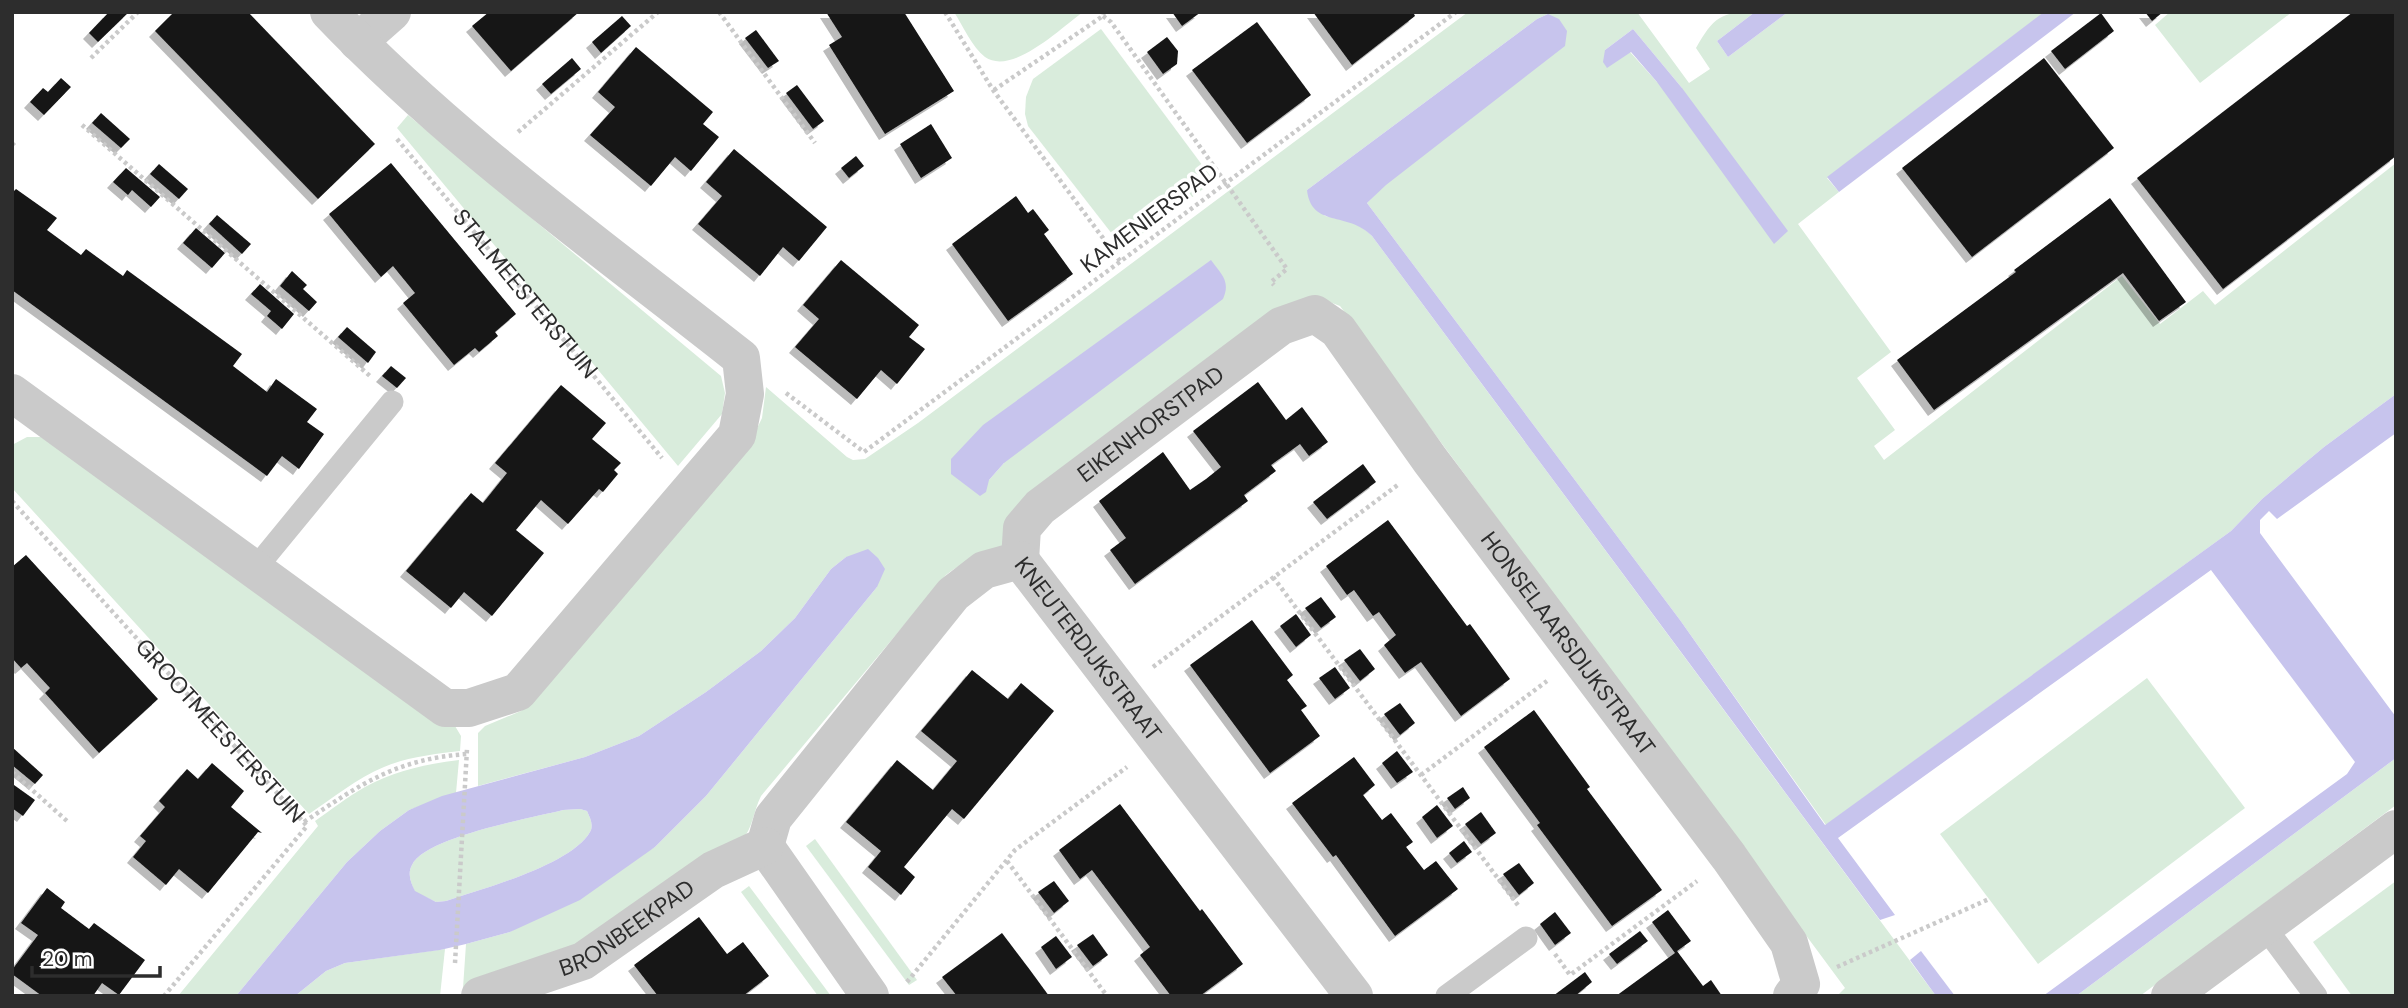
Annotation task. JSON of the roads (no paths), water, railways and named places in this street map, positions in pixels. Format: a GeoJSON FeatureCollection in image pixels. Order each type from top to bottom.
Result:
{"type":"FeatureCollection","features":[{"type":"Feature","properties":{"kind":"street"},"geometry":{"type":"LineString","coordinates":[[13,396],[445,708],[470,708],[518,692],[737,435],[745,394],[741,358],[488,158],[416,96],[330,12]]}},
{"type":"Feature","properties":{"kind":"street"},"geometry":{"type":"LineString","coordinates":[[358,42],[391,12]]}},
{"type":"Feature","properties":{"kind":"street","name":"HONSELAARSDIJKSTRAAT"},"geometry":{"type":"LineString","coordinates":[[1298,320],[1338,330],[1430,460],[1729,857],[1789,943],[1797,990]]}},
{"type":"Feature","properties":{"kind":"street","name":"EIKENHORSTPAD"},"geometry":{"type":"LineString","coordinates":[[1020,560],[1022,528],[1040,507],[1298,320]]}},
{"type":"Feature","properties":{"kind":"street","name":"KNEUTERDIJKSTRAAT"},"geometry":{"type":"LineString","coordinates":[[765,846],[773,818],[953,594],[984,570],[1020,560],[1354,996]]}},
{"type":"Feature","properties":{"kind":"street"},"geometry":{"type":"LineString","coordinates":[[2170,996],[2396,829]]}},
{"type":"Feature","properties":{"kind":"street"},"geometry":{"type":"LineString","coordinates":[[765,846],[887,991]]}},
{"type":"Feature","properties":{"kind":"street","name":"BRONBEEKPAD"},"geometry":{"type":"LineString","coordinates":[[480,996],[583,961],[713,870],[765,846]]}},
{"type":"Feature","properties":{"kind":"lane"},"geometry":{"type":"LineString","coordinates":[[254,570],[392,402]]}},
{"type":"Feature","properties":{"kind":"lane"},"geometry":{"type":"LineString","coordinates":[[2264,926],[2313,994]]}},
{"type":"Feature","properties":{"kind":"lane"},"geometry":{"type":"LineString","coordinates":[[1447,996],[1527,928]]}},
{"type":"Feature","properties":{"kind":"water"},"geometry":{"type":"Polygon","coordinates":[[[1755,12],[1788,12],[1728,57],[1717,41],[1755,12]]]}},
{"type":"Feature","properties":{"kind":"water"},"geometry":{"type":"Polygon","coordinates":[[[2044,12],[2076,12],[1839,192],[1827,177],[2044,12]]]}},
{"type":"Feature","properties":{"kind":"water"},"geometry":{"type":"Polygon","coordinates":[[[1548,14],[1559,19],[1567,31],[1565,46],[1386,185],[1367,203],[1680,620],[1825,825],[2231,531],[2262,499],[2324,447],[2396,394],[2396,433],[2277,519],[2269,511],[2260,520],[2260,533],[2396,717],[2396,758],[2076,996],[2043,996],[2347,774],[2355,762],[2211,570],[1838,838],[1895,915],[1880,920],[1372,236],[1362,228],[1323,215],[1315,210],[1310,202],[1307,190],[1537,19],[1548,14]]]}},
{"type":"Feature","properties":{"kind":"water"},"geometry":{"type":"Polygon","coordinates":[[[1633,29],[1682,88],[1788,231],[1774,244],[1657,82],[1631,52],[1607,68],[1603,62],[1605,50],[1633,29]]]}},
{"type":"Feature","properties":{"kind":"water"},"geometry":{"type":"Polygon","coordinates":[[[1211,260],[1225,282],[1223,299],[1004,463],[989,480],[986,492],[980,496],[951,474],[951,459],[983,425],[1211,260]]]}},
{"type":"Feature","properties":{"kind":"water"},"geometry":{"type":"Polygon","coordinates":[[[868,549],[878,558],[885,569],[877,587],[706,796],[655,847],[580,900],[510,932],[440,950],[345,963],[326,971],[295,996],[236,996],[347,862],[380,831],[409,810],[442,796],[585,757],[639,736],[706,692],[761,651],[795,618],[831,569],[846,557],[868,549]],[[563,810],[457,837],[421,855],[411,868],[412,885],[415,891],[436,902],[446,901],[546,865],[580,844],[590,832],[591,822],[587,811],[563,810]]]}},
{"type":"Feature","properties":{"kind":"water"},"geometry":{"type":"Polygon","coordinates":[[[1921,951],[1955,996],[1936,996],[1910,960],[1921,951]]]}}]}
